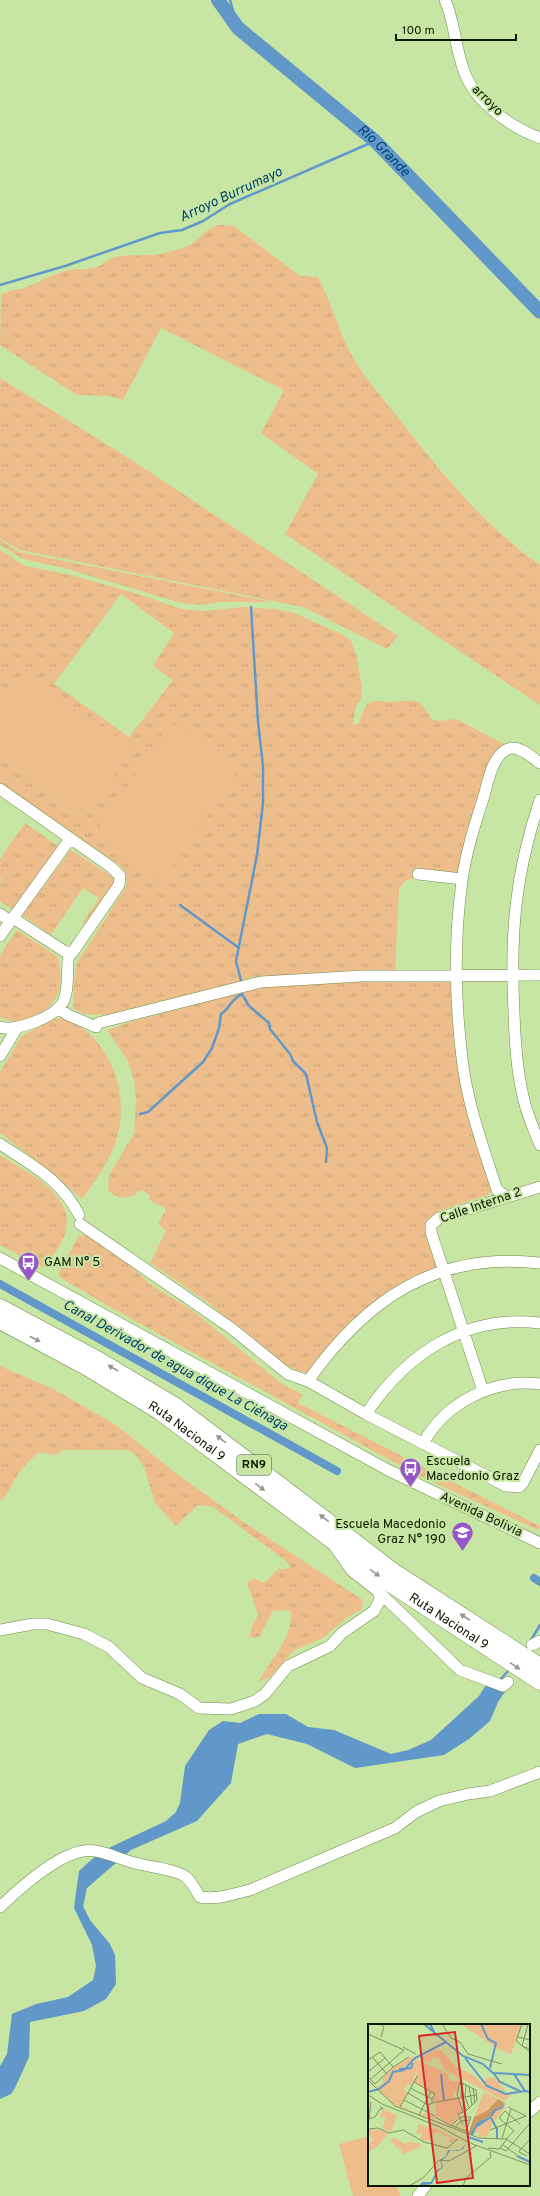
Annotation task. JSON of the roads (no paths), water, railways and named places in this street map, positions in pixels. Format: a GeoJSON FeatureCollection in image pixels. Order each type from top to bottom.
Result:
{"type":"FeatureCollection","features":[{"type":"Feature","properties":{"kind":"highway","name":"Ruta Nacional 9"},"geometry":{"type":"LineString","coordinates":[[0,1307],[99,1360],[176,1406],[396,1574],[494,1644],[540,1682]]}},
{"type":"Feature","properties":{"kind":"highway","name":"Ruta Nacional 9"},"geometry":{"type":"LineString","coordinates":[[0,1321],[86,1367],[160,1412],[390,1584],[494,1644],[540,1666]]}},
{"type":"Feature","properties":{"kind":"street","name":"arroyo"},"geometry":{"type":"LineString","coordinates":[[445,0],[467,81],[490,107],[518,128],[540,138]]}},
{"type":"Feature","properties":{"kind":"street"},"geometry":{"type":"LineString","coordinates":[[506,1196],[497,1190],[467,1090],[459,1029],[457,928],[462,879],[471,837],[485,791],[499,756],[510,748],[518,748],[540,763]]}},
{"type":"Feature","properties":{"kind":"street"},"geometry":{"type":"LineString","coordinates":[[0,789],[111,866],[120,876],[119,885],[75,950],[68,953]]}},
{"type":"Feature","properties":{"kind":"street"},"geometry":{"type":"LineString","coordinates":[[540,800],[526,847],[517,887],[512,931],[515,1045],[519,1076],[526,1108],[540,1145]]}},
{"type":"Feature","properties":{"kind":"street"},"geometry":{"type":"LineString","coordinates":[[0,936],[70,839]]}},
{"type":"Feature","properties":{"kind":"street"},"geometry":{"type":"LineString","coordinates":[[418,874],[462,879]]}},
{"type":"Feature","properties":{"kind":"street"},"geometry":{"type":"LineString","coordinates":[[0,914],[12,919],[68,953]]}},
{"type":"Feature","properties":{"kind":"street"},"geometry":{"type":"LineString","coordinates":[[0,1027],[8,1030],[17,1028],[34,1022],[58,1008],[63,1002],[66,987],[68,953]]}},
{"type":"Feature","properties":{"kind":"street"},"geometry":{"type":"LineString","coordinates":[[58,1008],[68,1015],[96,1027],[98,1023],[261,982],[362,976],[540,975]]}},
{"type":"Feature","properties":{"kind":"street"},"geometry":{"type":"LineString","coordinates":[[0,1056],[17,1028]]}},
{"type":"Feature","properties":{"kind":"street"},"geometry":{"type":"LineString","coordinates":[[0,1144],[52,1179],[67,1193],[80,1219],[232,1328],[288,1374],[308,1382],[366,1414],[424,1442],[506,1486],[514,1488],[519,1487],[523,1483],[540,1450]]}},
{"type":"Feature","properties":{"kind":"street","name":"Calle Interna 2"},"geometry":{"type":"LineString","coordinates":[[443,1272],[431,1232],[431,1224],[439,1218],[506,1196],[540,1187]]}},
{"type":"Feature","properties":{"kind":"street","name":"Avenida Bolivia"},"geometry":{"type":"LineString","coordinates":[[0,1258],[388,1470],[540,1543]]}},
{"type":"Feature","properties":{"kind":"street"},"geometry":{"type":"LineString","coordinates":[[308,1382],[336,1344],[368,1313],[407,1287],[443,1272],[477,1263],[501,1261],[540,1262]]}},
{"type":"Feature","properties":{"kind":"street"},"geometry":{"type":"LineString","coordinates":[[443,1272],[482,1391]]}},
{"type":"Feature","properties":{"kind":"street"},"geometry":{"type":"LineString","coordinates":[[366,1414],[384,1389],[407,1365],[432,1347],[463,1332],[504,1322],[540,1323]]}},
{"type":"Feature","properties":{"kind":"street"},"geometry":{"type":"LineString","coordinates":[[424,1442],[449,1412],[482,1391],[510,1384],[540,1384]]}},
{"type":"Feature","properties":{"kind":"street"},"geometry":{"type":"LineString","coordinates":[[330,1540],[352,1571],[379,1592],[460,1670],[503,1686],[508,1682]]}},
{"type":"Feature","properties":{"kind":"street"},"geometry":{"type":"LineString","coordinates":[[0,1630],[33,1624],[47,1624],[84,1634],[109,1647],[142,1678],[177,1693],[199,1708],[231,1709],[255,1701],[265,1694],[288,1666],[330,1646],[342,1633],[374,1611],[380,1600],[379,1592]]}},
{"type":"Feature","properties":{"kind":"street"},"geometry":{"type":"LineString","coordinates":[[0,1907],[29,1879],[47,1868],[79,1853],[94,1850],[120,1860],[176,1872],[186,1877],[200,1897],[212,1899],[236,1894],[250,1890],[362,1844],[395,1828],[416,1812],[439,1801],[468,1794],[490,1791],[540,1772]]}},
{"type":"Feature","properties":{"kind":"street"},"geometry":{"type":"LineString","coordinates":[[530,2111],[540,2102]]}},
{"type":"Feature","properties":{"kind":"street"},"geometry":{"type":"LineString","coordinates":[[418,2196],[425,2186]]}},
{"type":"Feature","properties":{"kind":"water"},"geometry":{"type":"Polygon","coordinates":[[[488,1682],[506,1690],[498,1702],[490,1721],[469,1739],[444,1755],[355,1768],[307,1744],[267,1734],[238,1744],[231,1783],[197,1821],[131,1850],[87,1888],[83,1906],[90,1920],[110,1944],[115,1955],[116,1984],[106,1999],[84,2011],[30,2022],[29,2057],[11,2094],[0,2099],[0,2066],[7,2054],[12,2014],[36,2004],[68,1997],[93,1980],[96,1966],[92,1945],[74,1908],[79,1871],[100,1852],[166,1821],[176,1812],[180,1803],[185,1766],[209,1730],[223,1721],[240,1723],[259,1714],[286,1714],[308,1727],[334,1730],[391,1754],[408,1750],[431,1740],[479,1696],[488,1682]]]}},
{"type":"Feature","properties":{"kind":"waterway","name":"Río Grande"},"geometry":{"type":"LineString","coordinates":[[218,0],[238,28],[375,141],[540,312]]}},
{"type":"Feature","properties":{"kind":"waterway"},"geometry":{"type":"LineString","coordinates":[[230,0],[238,28]]}},
{"type":"Feature","properties":{"kind":"waterway","name":"Arroyo Burrumayo"},"geometry":{"type":"LineString","coordinates":[[0,285],[65,266],[160,233],[182,230],[203,221],[230,204],[375,141]]}},
{"type":"Feature","properties":{"kind":"waterway"},"geometry":{"type":"LineString","coordinates":[[241,981],[236,961],[257,855],[263,803],[263,766],[258,722],[251,607]]}},
{"type":"Feature","properties":{"kind":"waterway"},"geometry":{"type":"LineString","coordinates":[[180,905],[239,948]]}},
{"type":"Feature","properties":{"kind":"waterway"},"geometry":{"type":"LineString","coordinates":[[140,1114],[148,1112],[203,1062],[212,1048],[219,1028],[221,1014],[227,1009],[235,998],[242,994],[249,1006],[269,1023],[270,1029],[290,1054],[293,1061],[306,1074],[317,1122],[327,1148],[326,1162]]}},
{"type":"Feature","properties":{"kind":"waterway","name":"Canal Derivador de agua dique La Ciénaga"},"geometry":{"type":"LineString","coordinates":[[0,1284],[337,1471]]}},
{"type":"Feature","properties":{"kind":"waterway","name":"Canal Derivador de agua dique La Ciénaga"},"geometry":{"type":"LineString","coordinates":[[534,1578],[540,1582]]}},
{"type":"Feature","properties":{"kind":"waterway"},"geometry":{"type":"LineString","coordinates":[[525,1650],[540,1625]]}},
{"type":"Feature","properties":{"kind":"waterway"},"geometry":{"type":"LineString","coordinates":[[499,1681],[509,1670]]}},
{"type":"Feature","properties":{"kind":"place","name":"GAM N° 5"},"geometry":{"type":"Point","coordinates":[28,1282]}},
{"type":"Feature","properties":{"kind":"place","name":"Escuela Macedonio Graz"},"geometry":{"type":"Point","coordinates":[410,1488]}},
{"type":"Feature","properties":{"kind":"place","name":"Escuela Macedonio Graz N° 190"},"geometry":{"type":"Point","coordinates":[462,1552]}}]}
